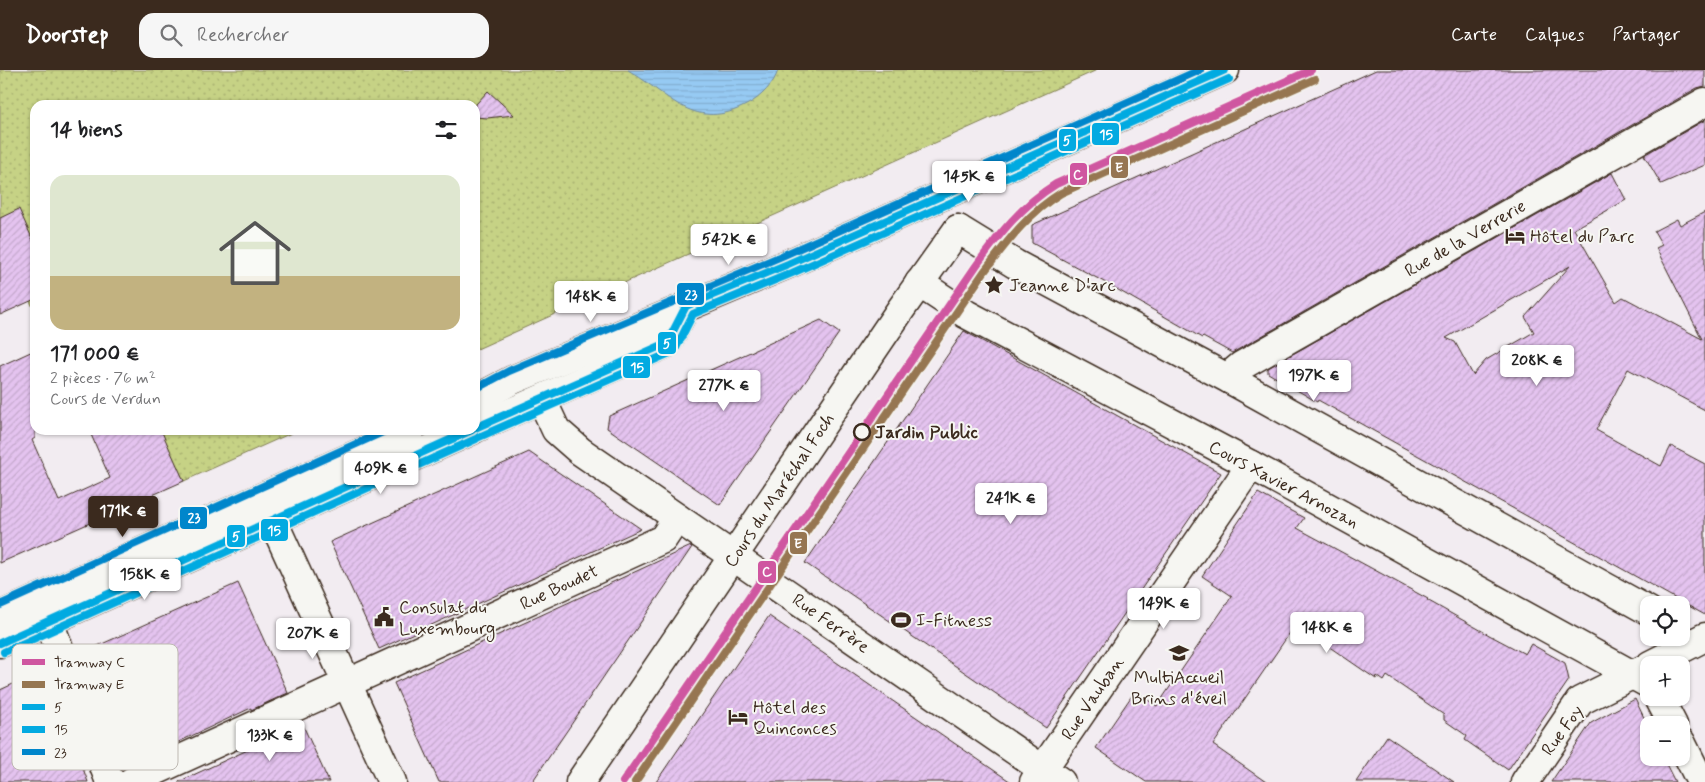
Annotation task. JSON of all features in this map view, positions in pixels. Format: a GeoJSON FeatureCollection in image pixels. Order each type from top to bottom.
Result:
{"type":"FeatureCollection","features":[{"type":"Feature","properties":{"kind":"street"},"geometry":{"type":"LineString","coordinates":[[480,397],[513,380],[788,264],[1225,70]]}},
{"type":"Feature","properties":{"kind":"street","name":"Rue de la Verrerie"},"geometry":{"type":"LineString","coordinates":[[1230,380],[1235,371],[1241,366],[1705,102]]}},
{"type":"Feature","properties":{"kind":"street"},"geometry":{"type":"LineString","coordinates":[[942,196],[958,229],[1015,264],[1640,606]]}},
{"type":"Feature","properties":{"kind":"street","name":"Cours du Maréchal Foch"},"geometry":{"type":"LineString","coordinates":[[580,782],[958,229]]}},
{"type":"Feature","properties":{"kind":"street","name":"Cours Xavier Arnozan"},"geometry":{"type":"LineString","coordinates":[[920,284],[966,314],[1640,669]]}},
{"type":"Feature","properties":{"kind":"street"},"geometry":{"type":"LineString","coordinates":[[480,426],[668,343],[686,306]]}},
{"type":"Feature","properties":{"kind":"street"},"geometry":{"type":"LineString","coordinates":[[542,400],[544,393],[553,382],[611,338]]}},
{"type":"Feature","properties":{"kind":"street","name":"Rue Ferrère"},"geometry":{"type":"LineString","coordinates":[[542,400],[556,430],[580,451],[1046,778]]}},
{"type":"Feature","properties":{"kind":"street"},"geometry":{"type":"LineString","coordinates":[[0,643],[49,622],[267,509],[402,435]]}},
{"type":"Feature","properties":{"kind":"street"},"geometry":{"type":"LineString","coordinates":[[0,616],[458,435]]}},
{"type":"Feature","properties":{"kind":"street","name":"Rue Vauban"},"geometry":{"type":"LineString","coordinates":[[1046,778],[1251,465]]}},
{"type":"Feature","properties":{"kind":"street"},"geometry":{"type":"LineString","coordinates":[[267,509],[392,782]]}},
{"type":"Feature","properties":{"kind":"street","name":"Rue Boudet"},"geometry":{"type":"LineString","coordinates":[[178,760],[663,539],[677,518]]}},
{"type":"Feature","properties":{"kind":"street"},"geometry":{"type":"LineString","coordinates":[[49,622],[57,644]]}},
{"type":"Feature","properties":{"kind":"street","name":"Rue Foy"},"geometry":{"type":"LineString","coordinates":[[1669,656],[1698,636]]}},
{"type":"Feature","properties":{"kind":"street","name":"Rue Foy"},"geometry":{"type":"LineString","coordinates":[[1525,782],[1580,701],[1640,674]]}},
{"type":"Feature","properties":{"kind":"street"},"geometry":{"type":"LineString","coordinates":[[1690,760],[1701,782]]}},
{"type":"Feature","properties":{"kind":"street"},"geometry":{"type":"LineString","coordinates":[[105,770],[110,782]]}},
{"type":"Feature","properties":{"kind":"street","name":"Rue Boudet"},"geometry":{"type":"LineString","coordinates":[[131,782],[157,770]]}},
{"type":"Feature","properties":{"kind":"green space"},"geometry":{"type":"Polygon","coordinates":[[[0,70],[1097,70],[480,348],[480,100],[30,100],[30,301],[0,234],[0,70]]]}},
{"type":"Feature","properties":{"kind":"green space"},"geometry":{"type":"Polygon","coordinates":[[[161,435],[287,435],[184,481],[161,435]]]}},
{"type":"Feature","properties":{"kind":"water"},"geometry":{"type":"Polygon","coordinates":[[[628,70],[778,70],[770,85],[753,101],[729,112],[713,114],[698,113],[684,107],[628,70]]]}},
{"type":"Feature","properties":{"kind":"building"},"geometry":{"type":"Polygon","coordinates":[[[1376,70],[1705,70],[1705,86],[1697,88],[1232,353],[1032,243],[1032,225],[1376,70]]]}},
{"type":"Feature","properties":{"kind":"building"},"geometry":{"type":"Polygon","coordinates":[[[488,91],[514,115],[480,117],[480,100],[488,91]]]}},
{"type":"Feature","properties":{"kind":"building"},"geometry":{"type":"Polygon","coordinates":[[[1705,120],[1705,165],[1661,184],[1644,155],[1705,120]]]}},
{"type":"Feature","properties":{"kind":"building"},"geometry":{"type":"Polygon","coordinates":[[[1612,173],[1626,200],[1574,229],[1616,302],[1623,297],[1702,339],[1656,248],[1662,245],[1654,231],[1677,219],[1680,225],[1705,212],[1705,410],[1628,369],[1596,430],[1661,466],[1671,446],[1705,464],[1705,615],[1690,607],[1690,596],[1671,596],[1318,400],[1317,402],[1268,373],[1268,368],[1612,173]],[[1570,266],[1446,338],[1455,342],[1473,375],[1486,360],[1534,332],[1525,317],[1570,266]]]}},
{"type":"Feature","properties":{"kind":"building"},"geometry":{"type":"Polygon","coordinates":[[[19,209],[30,234],[30,301],[0,315],[0,218],[19,209]]]}},
{"type":"Feature","properties":{"kind":"building"},"geometry":{"type":"Polygon","coordinates":[[[821,320],[839,333],[720,505],[607,428],[609,416],[821,320]]]}},
{"type":"Feature","properties":{"kind":"building"},"geometry":{"type":"Polygon","coordinates":[[[964,331],[1221,473],[1046,728],[805,563],[964,331]]]}},
{"type":"Feature","properties":{"kind":"building"},"geometry":{"type":"Polygon","coordinates":[[[30,352],[30,435],[35,435],[35,438],[32,440],[59,501],[110,478],[91,435],[163,435],[184,481],[0,563],[0,366],[30,352]]]}},
{"type":"Feature","properties":{"kind":"building"},"geometry":{"type":"Polygon","coordinates":[[[529,452],[641,529],[379,649],[330,542],[529,452]]]}},
{"type":"Feature","properties":{"kind":"building"},"geometry":{"type":"Polygon","coordinates":[[[1258,493],[1304,518],[1297,528],[1428,599],[1491,636],[1525,654],[1531,644],[1565,663],[1569,680],[1508,770],[1465,740],[1467,736],[1444,720],[1444,715],[1387,676],[1384,681],[1377,676],[1376,679],[1296,624],[1213,745],[1266,782],[1146,782],[1096,748],[1133,694],[1136,695],[1137,693],[1157,706],[1232,596],[1202,576],[1258,493]]]}},
{"type":"Feature","properties":{"kind":"building"},"geometry":{"type":"Polygon","coordinates":[[[691,546],[532,782],[439,782],[394,683],[691,546]]]}},
{"type":"Feature","properties":{"kind":"building"},"geometry":{"type":"Polygon","coordinates":[[[238,583],[288,693],[178,742],[178,644],[102,644],[238,583]]]}},
{"type":"Feature","properties":{"kind":"building"},"geometry":{"type":"Polygon","coordinates":[[[769,616],[935,730],[1011,782],[656,782],[769,616]]]}},
{"type":"Feature","properties":{"kind":"building"},"geometry":{"type":"Polygon","coordinates":[[[12,685],[12,770],[84,770],[88,782],[0,782],[0,690],[12,685]]]}},
{"type":"Feature","properties":{"kind":"building"},"geometry":{"type":"Polygon","coordinates":[[[1635,699],[1643,716],[1640,716],[1640,766],[1667,766],[1675,782],[1551,782],[1591,723],[1635,699]]]}},
{"type":"Feature","properties":{"kind":"building"},"geometry":{"type":"Polygon","coordinates":[[[301,721],[329,782],[178,782],[265,742],[264,738],[301,721]]]}},
{"type":"Feature","properties":{"kind":"building"},"geometry":{"type":"Polygon","coordinates":[[[1387,736],[1454,782],[1356,782],[1387,736]]]}},
{"type":"Feature","properties":{"kind":"tram line","name":"C"},"geometry":{"type":"LineString","coordinates":[[623,782],[976,266],[1012,221],[1032,201],[1056,184],[1311,70]]}},
{"type":"Feature","properties":{"kind":"tram line","name":"E"},"geometry":{"type":"LineString","coordinates":[[635,782],[984,272],[1028,219],[1061,193],[1315,79]]}},
{"type":"Feature","properties":{"kind":"transit line","name":"23"},"geometry":{"type":"LineString","coordinates":[[480,386],[509,371],[784,255],[1200,70]]}},
{"type":"Feature","properties":{"kind":"transit line","name":"5"},"geometry":{"type":"LineString","coordinates":[[480,426],[667,343],[686,306],[788,264],[1225,70]]}},
{"type":"Feature","properties":{"kind":"transit line","name":"15"},"geometry":{"type":"LineString","coordinates":[[479,437],[672,352],[676,348],[693,314],[792,273],[1229,79]]}},
{"type":"Feature","properties":{"kind":"transit line","name":"23"},"geometry":{"type":"LineString","coordinates":[[0,605],[376,435]]}},
{"type":"Feature","properties":{"kind":"transit line","name":"5"},"geometry":{"type":"LineString","coordinates":[[0,643],[461,435]]}},
{"type":"Feature","properties":{"kind":"transit line","name":"15"},"geometry":{"type":"LineString","coordinates":[[22,644],[476,439]]}},
{"type":"Feature","properties":{"kind":"transit line","name":"15"},"geometry":{"type":"LineString","coordinates":[[4,652],[12,648]]}},
{"type":"Feature","properties":{"kind":"place","name":"Hôtel du Parc"},"geometry":{"type":"Point","coordinates":[1515,236]}},
{"type":"Feature","properties":{"kind":"place","name":"Jeanne D'arc"},"geometry":{"type":"Point","coordinates":[994,285]}},
{"type":"Feature","properties":{"kind":"place","name":"Jardin Public"},"geometry":{"type":"Point","coordinates":[862,432]}},
{"type":"Feature","properties":{"kind":"place","name":"Consulat du Luxembourg"},"geometry":{"type":"Point","coordinates":[384,617]}},
{"type":"Feature","properties":{"kind":"place","name":"I-Fitness"},"geometry":{"type":"Point","coordinates":[901,620]}},
{"type":"Feature","properties":{"kind":"place","name":"MultiAccueil Brins d'éveil"},"geometry":{"type":"Point","coordinates":[1179,653]}},
{"type":"Feature","properties":{"kind":"place","name":"Hôtel des Quinconces"},"geometry":{"type":"Point","coordinates":[738,717]}}]}
